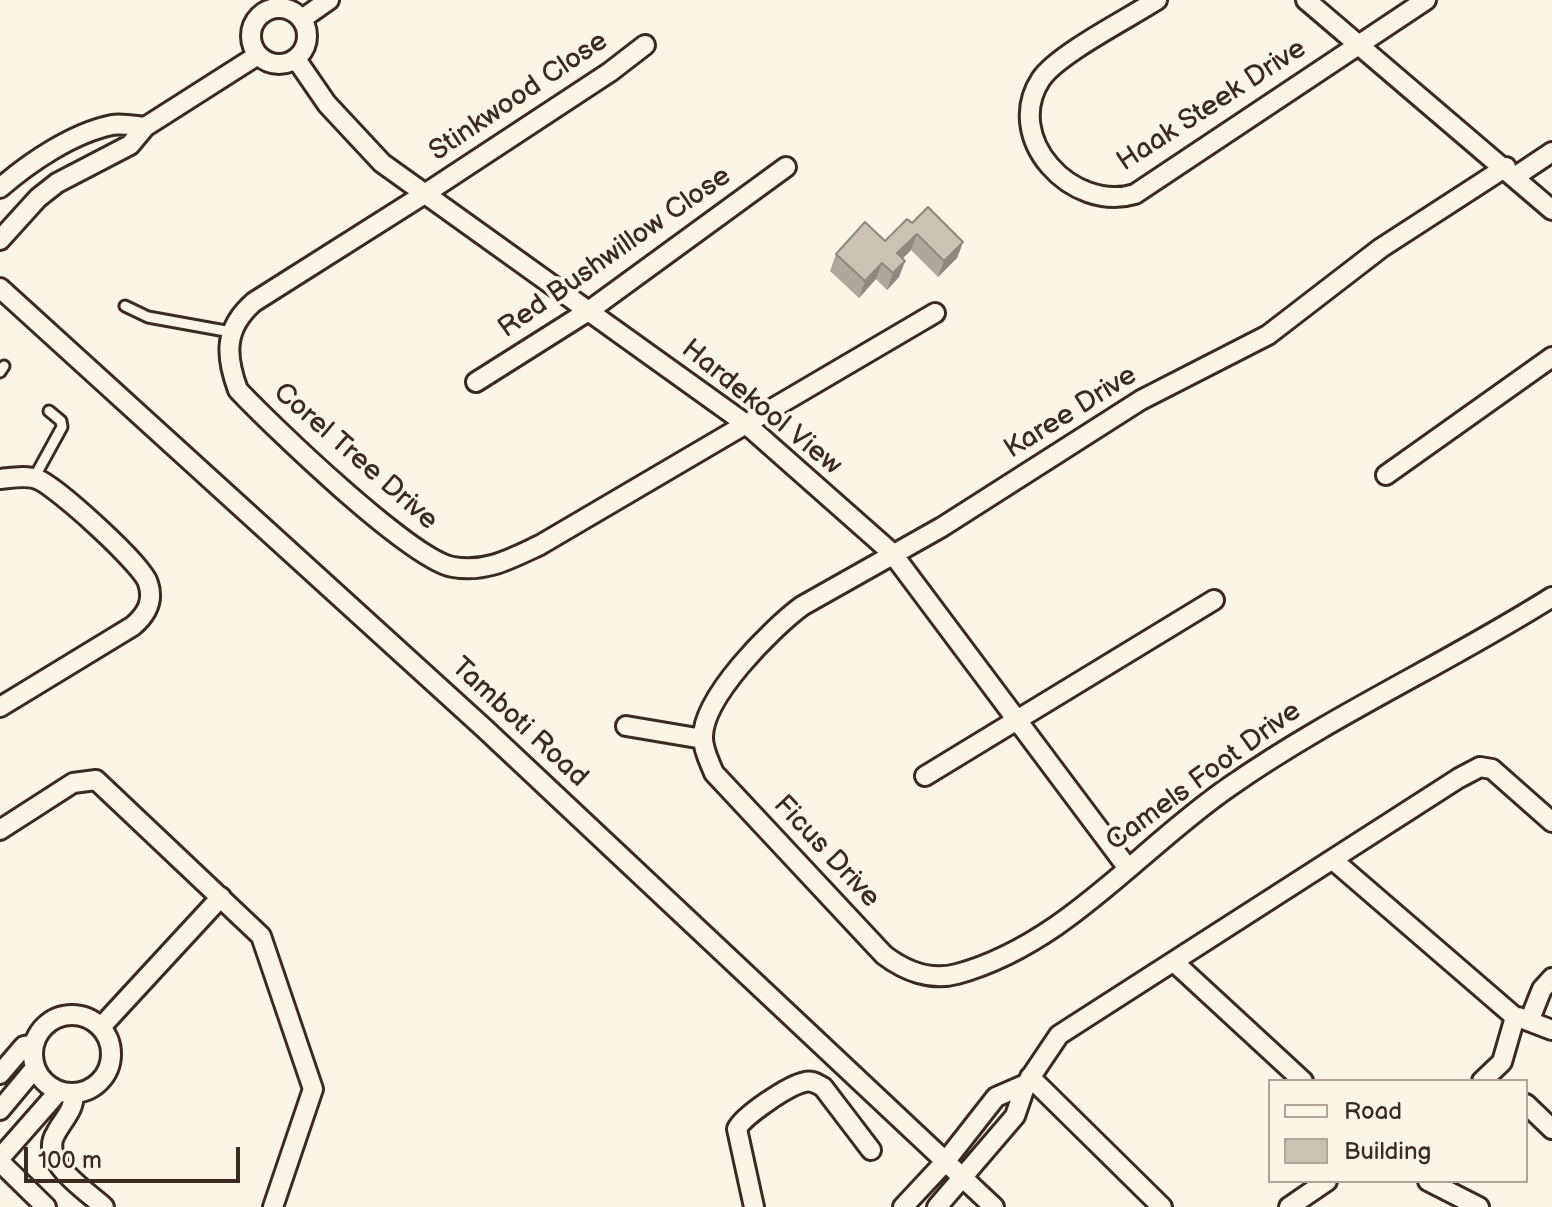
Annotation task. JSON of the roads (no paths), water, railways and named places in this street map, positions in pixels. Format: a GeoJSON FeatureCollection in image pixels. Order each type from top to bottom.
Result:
{"type":"FeatureCollection","features":[{"type":"Feature","properties":{"kind":"street"},"geometry":{"type":"LineString","coordinates":[[302,19],[329,0]]}},
{"type":"Feature","properties":{"kind":"street","name":"Haak Steek Drive"},"geometry":{"type":"LineString","coordinates":[[1157,0],[1065,58],[1043,76],[1031,100],[1030,123],[1043,157],[1070,184],[1092,195],[1119,197],[1135,194],[1357,43]]}},
{"type":"Feature","properties":{"kind":"street"},"geometry":{"type":"LineString","coordinates":[[1306,0],[1552,210]]}},
{"type":"Feature","properties":{"kind":"street"},"geometry":{"type":"LineString","coordinates":[[1357,43],[1426,0]]}},
{"type":"Feature","properties":{"kind":"street"},"geometry":{"type":"LineString","coordinates":[[256,7],[288,9],[302,19],[308,39],[296,59],[274,64],[258,55],[253,47],[252,29],[256,7]]}},
{"type":"Feature","properties":{"kind":"street","name":"Stinkwood Close"},"geometry":{"type":"LineString","coordinates":[[423,195],[610,72],[645,45]]}},
{"type":"Feature","properties":{"kind":"street"},"geometry":{"type":"LineString","coordinates":[[0,240],[33,203],[69,177],[130,145],[145,127],[258,55]]}},
{"type":"Feature","properties":{"kind":"street","name":"Hardekool View"},"geometry":{"type":"LineString","coordinates":[[296,59],[355,137],[423,195],[590,310],[746,424],[892,553],[1127,867]]}},
{"type":"Feature","properties":{"kind":"street"},"geometry":{"type":"LineString","coordinates":[[0,188],[54,150],[78,139],[113,125],[145,127]]}},
{"type":"Feature","properties":{"kind":"street"},"geometry":{"type":"LineString","coordinates":[[54,150],[69,177]]}},
{"type":"Feature","properties":{"kind":"street","name":"Karee Drive"},"geometry":{"type":"LineString","coordinates":[[703,739],[708,712],[717,697],[782,622],[802,606],[942,527],[1141,400],[1268,335],[1381,248],[1511,172],[1552,152]]}},
{"type":"Feature","properties":{"kind":"street","name":"Red Bushwillow Close"},"geometry":{"type":"LineString","coordinates":[[476,382],[590,310],[786,167]]}},
{"type":"Feature","properties":{"kind":"street"},"geometry":{"type":"LineString","coordinates":[[15,175],[33,203]]}},
{"type":"Feature","properties":{"kind":"street"},"geometry":{"type":"LineString","coordinates":[[231,332],[242,312],[254,302],[423,195]]}},
{"type":"Feature","properties":{"kind":"street","name":"Tamboti Road"},"geometry":{"type":"LineString","coordinates":[[0,288],[485,729],[994,1207]]}},
{"type":"Feature","properties":{"kind":"street","name":"Corel Tree Drive"},"geometry":{"type":"LineString","coordinates":[[231,332],[228,364],[238,390],[404,542],[436,562],[454,568],[488,567],[540,545],[935,313]]}},
{"type":"Feature","properties":{"kind":"street"},"geometry":{"type":"LineString","coordinates":[[1386,475],[1552,357]]}},
{"type":"Feature","properties":{"kind":"street"},"geometry":{"type":"LineString","coordinates":[[0,479],[34,478],[66,500],[144,572],[149,585],[149,605],[133,626],[0,707]]}},
{"type":"Feature","properties":{"kind":"street","name":"Camels Foot Drive"},"geometry":{"type":"LineString","coordinates":[[934,976],[954,975],[983,965],[1054,928],[1226,788],[1320,726],[1552,597]]}},
{"type":"Feature","properties":{"kind":"street"},"geometry":{"type":"LineString","coordinates":[[925,776],[1214,600]]}},
{"type":"Feature","properties":{"kind":"street"},"geometry":{"type":"LineString","coordinates":[[626,726],[703,739]]}},
{"type":"Feature","properties":{"kind":"street","name":"Ficus Drive"},"geometry":{"type":"LineString","coordinates":[[703,739],[714,773],[884,955],[906,969],[934,976]]}},
{"type":"Feature","properties":{"kind":"street"},"geometry":{"type":"LineString","coordinates":[[937,1207],[1015,1116],[1028,1081],[1059,1035],[1480,767],[1500,775],[1552,822]]}},
{"type":"Feature","properties":{"kind":"street"},"geometry":{"type":"LineString","coordinates":[[0,830],[73,783],[96,780],[261,936],[313,1089],[273,1207]]}},
{"type":"Feature","properties":{"kind":"street"},"geometry":{"type":"LineString","coordinates":[[1333,860],[1522,1018],[1552,1030]]}},
{"type":"Feature","properties":{"kind":"street"},"geometry":{"type":"LineString","coordinates":[[101,1027],[221,897]]}},
{"type":"Feature","properties":{"kind":"street"},"geometry":{"type":"LineString","coordinates":[[1174,962],[1301,1079]]}},
{"type":"Feature","properties":{"kind":"street"},"geometry":{"type":"LineString","coordinates":[[1492,1079],[1522,1018],[1552,978]]}},
{"type":"Feature","properties":{"kind":"street"},"geometry":{"type":"LineString","coordinates":[[46,1207],[0,1160],[67,1092],[96,1086],[111,1064],[109,1038],[101,1027],[81,1015],[57,1017],[39,1033],[34,1044],[35,1068],[41,1078],[67,1092],[74,1105],[54,1134],[52,1152],[56,1163],[104,1207]]}},
{"type":"Feature","properties":{"kind":"street"},"geometry":{"type":"LineString","coordinates":[[0,1074],[24,1046],[34,1044]]}},
{"type":"Feature","properties":{"kind":"street"},"geometry":{"type":"LineString","coordinates":[[0,1110],[35,1068]]}},
{"type":"Feature","properties":{"kind":"street"},"geometry":{"type":"LineString","coordinates":[[903,1207],[945,1162],[996,1097],[1028,1081]]}},
{"type":"Feature","properties":{"kind":"street"},"geometry":{"type":"LineString","coordinates":[[1028,1081],[1162,1207]]}},
{"type":"Feature","properties":{"kind":"street"},"geometry":{"type":"LineString","coordinates":[[754,1207],[737,1129],[745,1117],[801,1083],[813,1082],[823,1087],[871,1150]]}},
{"type":"Feature","properties":{"kind":"street"},"geometry":{"type":"LineString","coordinates":[[1528,1106],[1552,1129]]}},
{"type":"Feature","properties":{"kind":"street"},"geometry":{"type":"LineString","coordinates":[[1289,1207],[1324,1183]]}},
{"type":"Feature","properties":{"kind":"street"},"geometry":{"type":"LineString","coordinates":[[1432,1183],[1479,1207]]}},
{"type":"Feature","properties":{"kind":"lane"},"geometry":{"type":"LineString","coordinates":[[125,306],[148,317],[231,332]]}},
{"type":"Feature","properties":{"kind":"lane"},"geometry":{"type":"LineString","coordinates":[[34,478],[62,427],[61,421],[49,411]]}}]}
